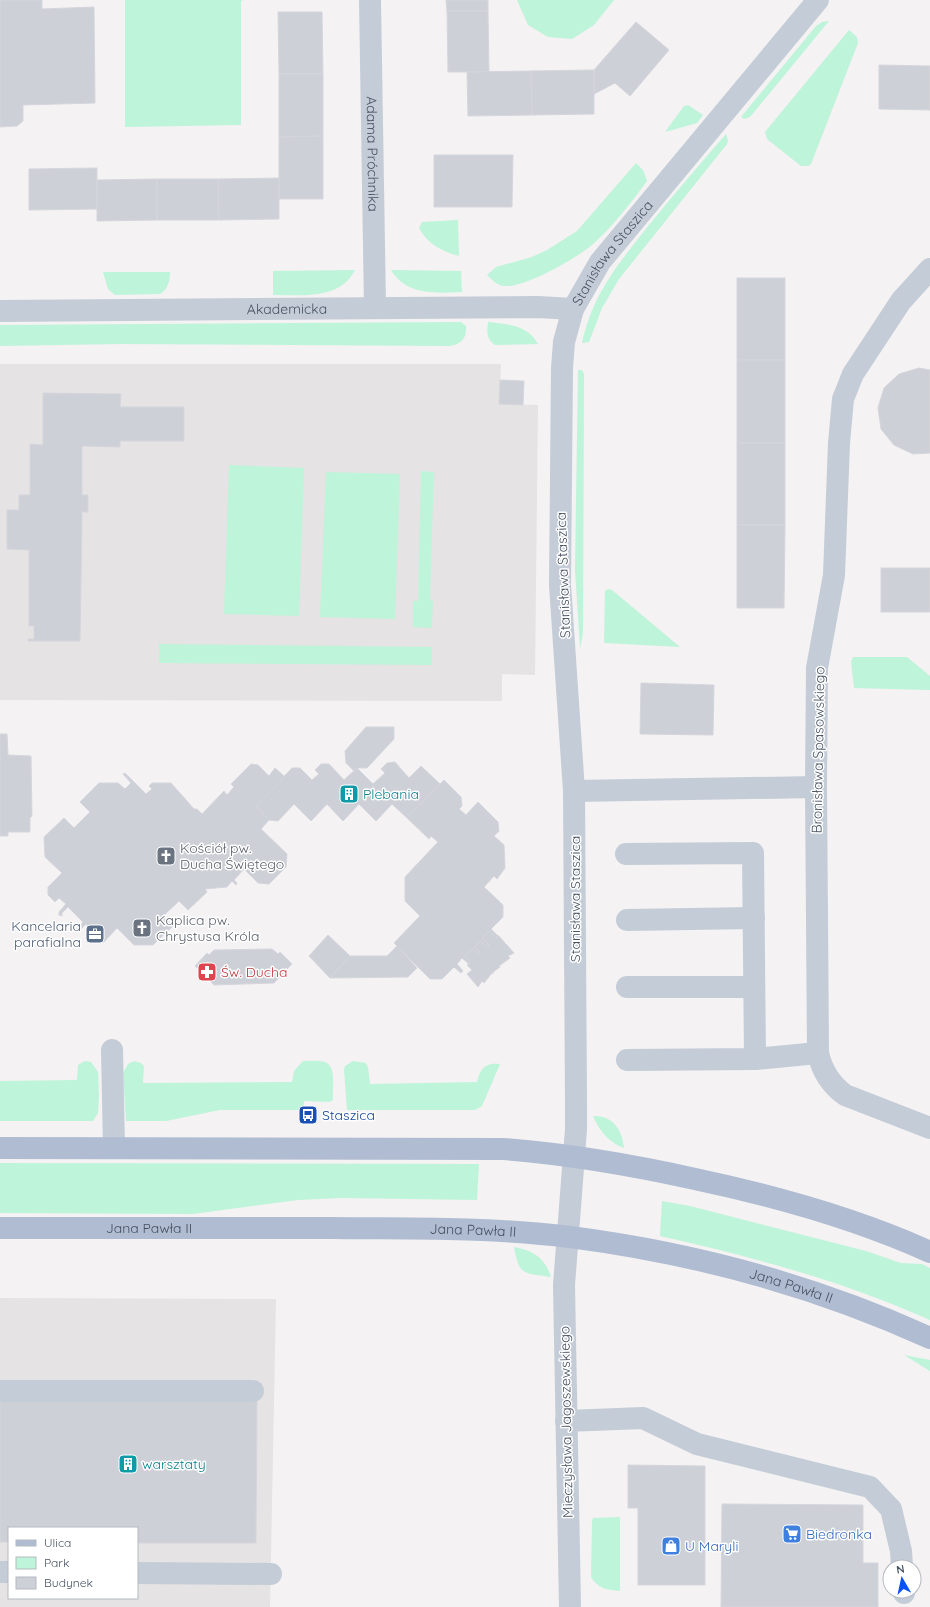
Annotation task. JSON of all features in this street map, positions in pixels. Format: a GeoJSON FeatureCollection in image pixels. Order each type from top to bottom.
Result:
{"type":"FeatureCollection","features":[{"type":"Feature","properties":{"kind":"main road"},"geometry":{"type":"LineString","coordinates":[[0,1148],[503,1149],[574,1156],[634,1166],[765,1194],[883,1232],[930,1252]]}},
{"type":"Feature","properties":{"kind":"main road","name":"Jana Pawła II"},"geometry":{"type":"LineString","coordinates":[[0,1228],[455,1229],[499,1230],[568,1237],[632,1246],[711,1262],[792,1284],[889,1320],[930,1338]]}},
{"type":"Feature","properties":{"kind":"street","name":"Adama Próchnika"},"geometry":{"type":"LineString","coordinates":[[370,0],[375,308]]}},
{"type":"Feature","properties":{"kind":"street","name":"Stanisława Staszica"},"geometry":{"type":"LineString","coordinates":[[568,1237],[574,1156],[576,1094],[574,791],[560,585],[562,368],[564,342],[573,309],[593,272],[605,255],[818,0]]}},
{"type":"Feature","properties":{"kind":"street","name":"Bronisława Spasowskiego"},"geometry":{"type":"LineString","coordinates":[[930,270],[901,301],[885,324],[853,374],[843,399],[839,443],[834,575],[817,668],[816,787],[818,1053],[821,1066],[835,1088],[845,1095],[930,1128]]}},
{"type":"Feature","properties":{"kind":"street","name":"Akademicka"},"geometry":{"type":"LineString","coordinates":[[0,311],[538,306],[573,309]]}},
{"type":"Feature","properties":{"kind":"street"},"geometry":{"type":"LineString","coordinates":[[574,791],[816,787]]}},
{"type":"Feature","properties":{"kind":"street"},"geometry":{"type":"LineString","coordinates":[[626,854],[753,853],[755,1059]]}},
{"type":"Feature","properties":{"kind":"street"},"geometry":{"type":"LineString","coordinates":[[627,920],[754,918]]}},
{"type":"Feature","properties":{"kind":"street"},"geometry":{"type":"LineString","coordinates":[[627,988],[754,987]]}},
{"type":"Feature","properties":{"kind":"street"},"geometry":{"type":"LineString","coordinates":[[112,1050],[114,1148]]}},
{"type":"Feature","properties":{"kind":"street"},"geometry":{"type":"LineString","coordinates":[[627,1060],[755,1059],[818,1053]]}},
{"type":"Feature","properties":{"kind":"street","name":"Mieczysława Jagoszewskiego"},"geometry":{"type":"LineString","coordinates":[[568,1237],[564,1285],[570,1607]]}},
{"type":"Feature","properties":{"kind":"street"},"geometry":{"type":"LineString","coordinates":[[0,1391],[253,1391]]}},
{"type":"Feature","properties":{"kind":"street"},"geometry":{"type":"LineString","coordinates":[[566,1422],[643,1418],[697,1444],[870,1487],[891,1509],[902,1559]]}},
{"type":"Feature","properties":{"kind":"street"},"geometry":{"type":"LineString","coordinates":[[138,1573],[271,1574]]}},
{"type":"Feature","properties":{"kind":"shaded area"},"geometry":{"type":"Polygon","coordinates":[[[0,364],[501,364],[499,404],[538,405],[535,675],[502,674],[502,701],[0,700],[0,364]]]}},
{"type":"Feature","properties":{"kind":"shaded area"},"geometry":{"type":"Polygon","coordinates":[[[0,1298],[276,1299],[270,1607],[0,1607],[0,1298]]]}},
{"type":"Feature","properties":{"kind":"green space"},"geometry":{"type":"Polygon","coordinates":[[[125,0],[243,0],[241,1],[241,125],[125,127],[125,0]]]}},
{"type":"Feature","properties":{"kind":"green space"},"geometry":{"type":"Polygon","coordinates":[[[517,0],[614,0],[594,25],[572,39],[548,37],[528,25],[517,0]]]}},
{"type":"Feature","properties":{"kind":"green space"},"geometry":{"type":"Polygon","coordinates":[[[829,21],[750,117],[744,119],[741,117],[816,26],[822,22],[829,21]]]}},
{"type":"Feature","properties":{"kind":"green space"},"geometry":{"type":"Polygon","coordinates":[[[849,30],[857,37],[858,43],[811,164],[808,166],[801,166],[767,139],[765,132],[849,30]]]}},
{"type":"Feature","properties":{"kind":"green space"},"geometry":{"type":"Polygon","coordinates":[[[688,105],[703,115],[697,123],[665,132],[684,106],[688,105]]]}},
{"type":"Feature","properties":{"kind":"green space"},"geometry":{"type":"Polygon","coordinates":[[[726,134],[728,141],[727,144],[619,279],[602,308],[589,342],[582,343],[593,309],[608,280],[658,213],[726,134]]]}},
{"type":"Feature","properties":{"kind":"green space"},"geometry":{"type":"Polygon","coordinates":[[[636,163],[643,170],[647,181],[615,222],[593,244],[563,264],[525,282],[504,286],[499,285],[487,275],[496,267],[532,257],[547,250],[577,231],[636,163]]]}},
{"type":"Feature","properties":{"kind":"green space"},"geometry":{"type":"Polygon","coordinates":[[[458,220],[459,256],[436,246],[426,238],[419,228],[422,222],[458,220]]]}},
{"type":"Feature","properties":{"kind":"green space"},"geometry":{"type":"Polygon","coordinates":[[[355,270],[348,280],[340,287],[330,291],[308,295],[273,295],[273,271],[355,270]]]}},
{"type":"Feature","properties":{"kind":"green space"},"geometry":{"type":"Polygon","coordinates":[[[391,270],[461,271],[462,292],[442,293],[414,289],[405,285],[391,270]]]}},
{"type":"Feature","properties":{"kind":"green space"},"geometry":{"type":"Polygon","coordinates":[[[103,272],[170,272],[170,279],[165,290],[160,294],[115,295],[108,289],[103,272]]]}},
{"type":"Feature","properties":{"kind":"green space"},"geometry":{"type":"Polygon","coordinates":[[[461,322],[466,326],[464,338],[457,344],[449,346],[121,344],[0,346],[0,325],[461,322]]]}},
{"type":"Feature","properties":{"kind":"green space"},"geometry":{"type":"Polygon","coordinates":[[[488,322],[523,329],[534,338],[538,344],[495,345],[490,340],[487,332],[488,322]]]}},
{"type":"Feature","properties":{"kind":"green space"},"geometry":{"type":"Polygon","coordinates":[[[578,370],[582,370],[584,374],[583,632],[580,649],[575,570],[578,370]]]}},
{"type":"Feature","properties":{"kind":"green space"},"geometry":{"type":"Polygon","coordinates":[[[229,465],[304,468],[299,616],[224,614],[229,465]]]}},
{"type":"Feature","properties":{"kind":"green space"},"geometry":{"type":"Polygon","coordinates":[[[421,471],[434,472],[430,600],[433,601],[432,628],[413,627],[413,601],[418,601],[421,471]]]}},
{"type":"Feature","properties":{"kind":"green space"},"geometry":{"type":"Polygon","coordinates":[[[326,472],[400,474],[395,619],[320,617],[326,472]]]}},
{"type":"Feature","properties":{"kind":"green space"},"geometry":{"type":"Polygon","coordinates":[[[608,589],[612,590],[680,647],[604,643],[605,591],[608,589]]]}},
{"type":"Feature","properties":{"kind":"green space"},"geometry":{"type":"Polygon","coordinates":[[[159,644],[432,647],[432,665],[159,663],[159,644]]]}},
{"type":"Feature","properties":{"kind":"green space"},"geometry":{"type":"Polygon","coordinates":[[[853,657],[907,657],[930,676],[930,690],[854,688],[851,662],[853,657]]]}},
{"type":"Feature","properties":{"kind":"green space"},"geometry":{"type":"Polygon","coordinates":[[[85,1061],[91,1062],[98,1072],[98,1113],[93,1121],[0,1121],[0,1081],[77,1080],[78,1065],[85,1061]]]}},
{"type":"Feature","properties":{"kind":"green space"},"geometry":{"type":"Polygon","coordinates":[[[134,1061],[141,1063],[144,1066],[143,1083],[292,1082],[294,1071],[303,1061],[323,1061],[329,1064],[333,1073],[333,1100],[329,1102],[304,1101],[304,1110],[220,1110],[166,1121],[126,1121],[123,1073],[128,1064],[134,1061]]]}},
{"type":"Feature","properties":{"kind":"green space"},"geometry":{"type":"Polygon","coordinates":[[[353,1061],[366,1063],[368,1067],[370,1084],[477,1082],[484,1067],[491,1064],[500,1064],[482,1106],[475,1110],[347,1110],[344,1070],[345,1066],[353,1061]]]}},
{"type":"Feature","properties":{"kind":"green space"},"geometry":{"type":"Polygon","coordinates":[[[593,1116],[606,1118],[615,1125],[621,1135],[624,1148],[614,1143],[605,1135],[593,1116]]]}},
{"type":"Feature","properties":{"kind":"green space"},"geometry":{"type":"Polygon","coordinates":[[[0,1163],[479,1164],[477,1200],[342,1198],[298,1200],[193,1214],[0,1213],[0,1163]]]}},
{"type":"Feature","properties":{"kind":"green space"},"geometry":{"type":"Polygon","coordinates":[[[662,1201],[690,1206],[866,1251],[901,1263],[922,1264],[930,1268],[930,1320],[864,1293],[797,1271],[729,1252],[660,1236],[662,1201]]]}},
{"type":"Feature","properties":{"kind":"green space"},"geometry":{"type":"Polygon","coordinates":[[[514,1247],[527,1250],[542,1260],[551,1277],[535,1275],[524,1271],[518,1263],[514,1247]]]}},
{"type":"Feature","properties":{"kind":"green space"},"geometry":{"type":"Polygon","coordinates":[[[904,1355],[930,1360],[930,1371],[904,1355]]]}},
{"type":"Feature","properties":{"kind":"green space"},"geometry":{"type":"Polygon","coordinates":[[[620,1517],[620,1591],[607,1589],[600,1586],[591,1577],[593,1518],[620,1517]]]}},
{"type":"Feature","properties":{"kind":"building"},"geometry":{"type":"Polygon","coordinates":[[[0,0],[42,0],[42,9],[94,7],[95,103],[23,105],[23,121],[17,126],[0,127],[0,0]]]}},
{"type":"Feature","properties":{"kind":"building"},"geometry":{"type":"Polygon","coordinates":[[[446,0],[488,0],[488,11],[447,11],[446,0]]]}},
{"type":"Feature","properties":{"kind":"building"},"geometry":{"type":"Polygon","coordinates":[[[447,11],[488,11],[489,72],[448,72],[447,11]]]}},
{"type":"Feature","properties":{"kind":"building"},"geometry":{"type":"Polygon","coordinates":[[[278,12],[322,12],[323,74],[279,74],[278,12]]]}},
{"type":"Feature","properties":{"kind":"building"},"geometry":{"type":"Polygon","coordinates":[[[636,22],[669,50],[630,96],[615,83],[594,94],[594,70],[636,22]]]}},
{"type":"Feature","properties":{"kind":"building"},"geometry":{"type":"Polygon","coordinates":[[[879,65],[930,66],[930,110],[879,109],[879,65]]]}},
{"type":"Feature","properties":{"kind":"building"},"geometry":{"type":"Polygon","coordinates":[[[594,70],[594,114],[532,115],[531,71],[594,70]]]}},
{"type":"Feature","properties":{"kind":"building"},"geometry":{"type":"Polygon","coordinates":[[[531,71],[532,115],[468,116],[467,72],[531,71]]]}},
{"type":"Feature","properties":{"kind":"building"},"geometry":{"type":"Polygon","coordinates":[[[279,74],[323,74],[323,136],[279,137],[279,74]]]}},
{"type":"Feature","properties":{"kind":"building"},"geometry":{"type":"Polygon","coordinates":[[[323,136],[323,199],[279,199],[279,137],[323,136]]]}},
{"type":"Feature","properties":{"kind":"building"},"geometry":{"type":"Polygon","coordinates":[[[434,155],[513,155],[512,207],[434,207],[434,155]]]}},
{"type":"Feature","properties":{"kind":"building"},"geometry":{"type":"Polygon","coordinates":[[[97,168],[97,209],[29,210],[29,169],[97,168]]]}},
{"type":"Feature","properties":{"kind":"building"},"geometry":{"type":"Polygon","coordinates":[[[279,178],[279,219],[219,220],[218,179],[279,178]]]}},
{"type":"Feature","properties":{"kind":"building"},"geometry":{"type":"Polygon","coordinates":[[[157,179],[157,220],[97,221],[97,180],[157,179]]]}},
{"type":"Feature","properties":{"kind":"building"},"geometry":{"type":"Polygon","coordinates":[[[157,179],[218,179],[219,220],[157,220],[157,179]]]}},
{"type":"Feature","properties":{"kind":"building"},"geometry":{"type":"Polygon","coordinates":[[[737,278],[785,278],[785,360],[737,360],[737,278]]]}},
{"type":"Feature","properties":{"kind":"building"},"geometry":{"type":"Polygon","coordinates":[[[737,360],[785,360],[785,443],[737,443],[737,360]]]}},
{"type":"Feature","properties":{"kind":"building"},"geometry":{"type":"Polygon","coordinates":[[[919,368],[930,370],[930,453],[913,454],[894,445],[881,429],[878,408],[884,388],[899,374],[919,368]]]}},
{"type":"Feature","properties":{"kind":"building"},"geometry":{"type":"Polygon","coordinates":[[[500,380],[524,381],[523,405],[499,404],[500,380]]]}},
{"type":"Feature","properties":{"kind":"building"},"geometry":{"type":"Polygon","coordinates":[[[43,393],[121,394],[120,407],[184,407],[184,441],[120,441],[120,447],[82,446],[82,495],[88,495],[88,512],[82,512],[80,641],[28,641],[28,639],[34,639],[34,626],[29,626],[29,550],[7,549],[7,510],[19,510],[19,495],[30,495],[30,444],[43,445],[43,393]]]}},
{"type":"Feature","properties":{"kind":"building"},"geometry":{"type":"Polygon","coordinates":[[[737,443],[785,443],[785,525],[737,525],[737,443]]]}},
{"type":"Feature","properties":{"kind":"building"},"geometry":{"type":"Polygon","coordinates":[[[737,525],[785,525],[784,608],[737,608],[737,525]]]}},
{"type":"Feature","properties":{"kind":"building"},"geometry":{"type":"Polygon","coordinates":[[[881,568],[930,568],[930,612],[881,612],[881,568]]]}},
{"type":"Feature","properties":{"kind":"building"},"geometry":{"type":"Polygon","coordinates":[[[641,683],[714,685],[713,735],[640,734],[641,683]]]}},
{"type":"Feature","properties":{"kind":"building"},"geometry":{"type":"Polygon","coordinates":[[[366,727],[394,727],[394,739],[367,768],[357,768],[354,771],[346,763],[345,751],[366,727]]]}},
{"type":"Feature","properties":{"kind":"building"},"geometry":{"type":"Polygon","coordinates":[[[0,734],[7,734],[8,755],[31,756],[32,816],[30,818],[30,832],[8,832],[8,836],[0,836],[0,734]]]}},
{"type":"Feature","properties":{"kind":"building","name":"Plebania"},"geometry":{"type":"Polygon","coordinates":[[[395,762],[409,778],[421,766],[440,784],[407,818],[392,804],[376,821],[359,804],[343,821],[327,804],[311,821],[294,804],[278,821],[269,820],[256,806],[292,768],[300,768],[312,780],[319,774],[315,770],[321,764],[329,764],[344,780],[357,768],[373,784],[385,773],[381,769],[387,763],[395,762]]]}},
{"type":"Feature","properties":{"kind":"building","name":"Kościół pw. Ducha Świętego"},"geometry":{"type":"Polygon","coordinates":[[[251,764],[258,765],[269,776],[275,768],[285,777],[256,806],[269,820],[261,829],[287,854],[286,867],[269,884],[258,883],[244,869],[234,880],[237,883],[236,885],[232,881],[227,887],[205,889],[207,892],[188,910],[179,901],[163,916],[173,926],[153,945],[134,945],[117,928],[104,942],[95,942],[89,936],[93,932],[86,924],[78,932],[75,931],[75,929],[77,929],[83,922],[68,907],[62,913],[62,916],[59,915],[59,912],[66,904],[59,898],[55,902],[48,895],[48,887],[62,873],[45,857],[44,837],[64,818],[74,828],[90,812],[80,802],[99,783],[118,783],[125,789],[131,783],[123,774],[125,773],[146,794],[152,789],[149,786],[152,783],[171,783],[194,809],[197,809],[202,814],[224,791],[227,795],[234,787],[231,784],[251,764]]]}},
{"type":"Feature","properties":{"kind":"building"},"geometry":{"type":"Polygon","coordinates":[[[444,780],[461,797],[462,806],[459,809],[466,815],[478,802],[498,822],[499,831],[494,836],[504,845],[505,868],[497,879],[494,876],[484,887],[503,905],[503,917],[491,929],[498,936],[496,938],[489,931],[482,938],[489,945],[487,947],[480,941],[474,947],[481,953],[479,955],[472,949],[465,956],[471,962],[469,964],[462,958],[457,964],[463,971],[461,973],[454,967],[442,979],[430,979],[394,943],[420,916],[405,901],[405,877],[438,842],[431,836],[429,839],[407,818],[444,780]]]}},
{"type":"Feature","properties":{"kind":"building"},"geometry":{"type":"Polygon","coordinates":[[[489,931],[496,938],[498,935],[514,953],[508,956],[510,958],[499,966],[500,967],[492,973],[484,983],[482,981],[478,987],[467,974],[472,970],[467,965],[471,962],[465,956],[472,949],[479,955],[481,953],[474,947],[480,941],[487,947],[489,945],[482,938],[489,931]]]}},
{"type":"Feature","properties":{"kind":"building"},"geometry":{"type":"Polygon","coordinates":[[[328,935],[350,956],[330,978],[309,956],[328,935]]]}},
{"type":"Feature","properties":{"kind":"building"},"geometry":{"type":"Polygon","coordinates":[[[397,946],[417,968],[408,977],[330,978],[350,956],[387,956],[397,946]]]}},
{"type":"Feature","properties":{"kind":"building"},"geometry":{"type":"Polygon","coordinates":[[[272,949],[278,954],[280,952],[292,964],[274,983],[214,985],[195,966],[207,953],[209,955],[214,950],[272,949]]]}},
{"type":"Feature","properties":{"kind":"building","name":"warsztaty"},"geometry":{"type":"Polygon","coordinates":[[[0,1400],[257,1401],[256,1543],[138,1543],[138,1527],[8,1527],[8,1542],[0,1542],[0,1400]]]}},
{"type":"Feature","properties":{"kind":"building","name":"U Maryli"},"geometry":{"type":"Polygon","coordinates":[[[628,1465],[705,1466],[705,1585],[638,1585],[638,1508],[628,1508],[628,1465]]]}},
{"type":"Feature","properties":{"kind":"building","name":"Biedronka"},"geometry":{"type":"Polygon","coordinates":[[[722,1504],[863,1505],[863,1563],[878,1563],[878,1607],[721,1607],[722,1504]]]}},
{"type":"Feature","properties":{"kind":"place","name":"Plebania"},"geometry":{"type":"Point","coordinates":[349,794]}},
{"type":"Feature","properties":{"kind":"place","name":"Kościół pw. Ducha Świętego"},"geometry":{"type":"Point","coordinates":[166,856]}},
{"type":"Feature","properties":{"kind":"place","name":"Kaplica pw. Chrystusa Króla"},"geometry":{"type":"Point","coordinates":[142,928]}},
{"type":"Feature","properties":{"kind":"place","name":"Kancelaria parafialna"},"geometry":{"type":"Point","coordinates":[95,934]}},
{"type":"Feature","properties":{"kind":"place","name":"Św. Ducha"},"geometry":{"type":"Point","coordinates":[207,972]}},
{"type":"Feature","properties":{"kind":"place","name":"Staszica"},"geometry":{"type":"Point","coordinates":[308,1115]}},
{"type":"Feature","properties":{"kind":"place","name":"warsztaty"},"geometry":{"type":"Point","coordinates":[128,1464]}},
{"type":"Feature","properties":{"kind":"place","name":"Biedronka"},"geometry":{"type":"Point","coordinates":[792,1534]}},
{"type":"Feature","properties":{"kind":"place","name":"U Maryli"},"geometry":{"type":"Point","coordinates":[671,1546]}}]}
